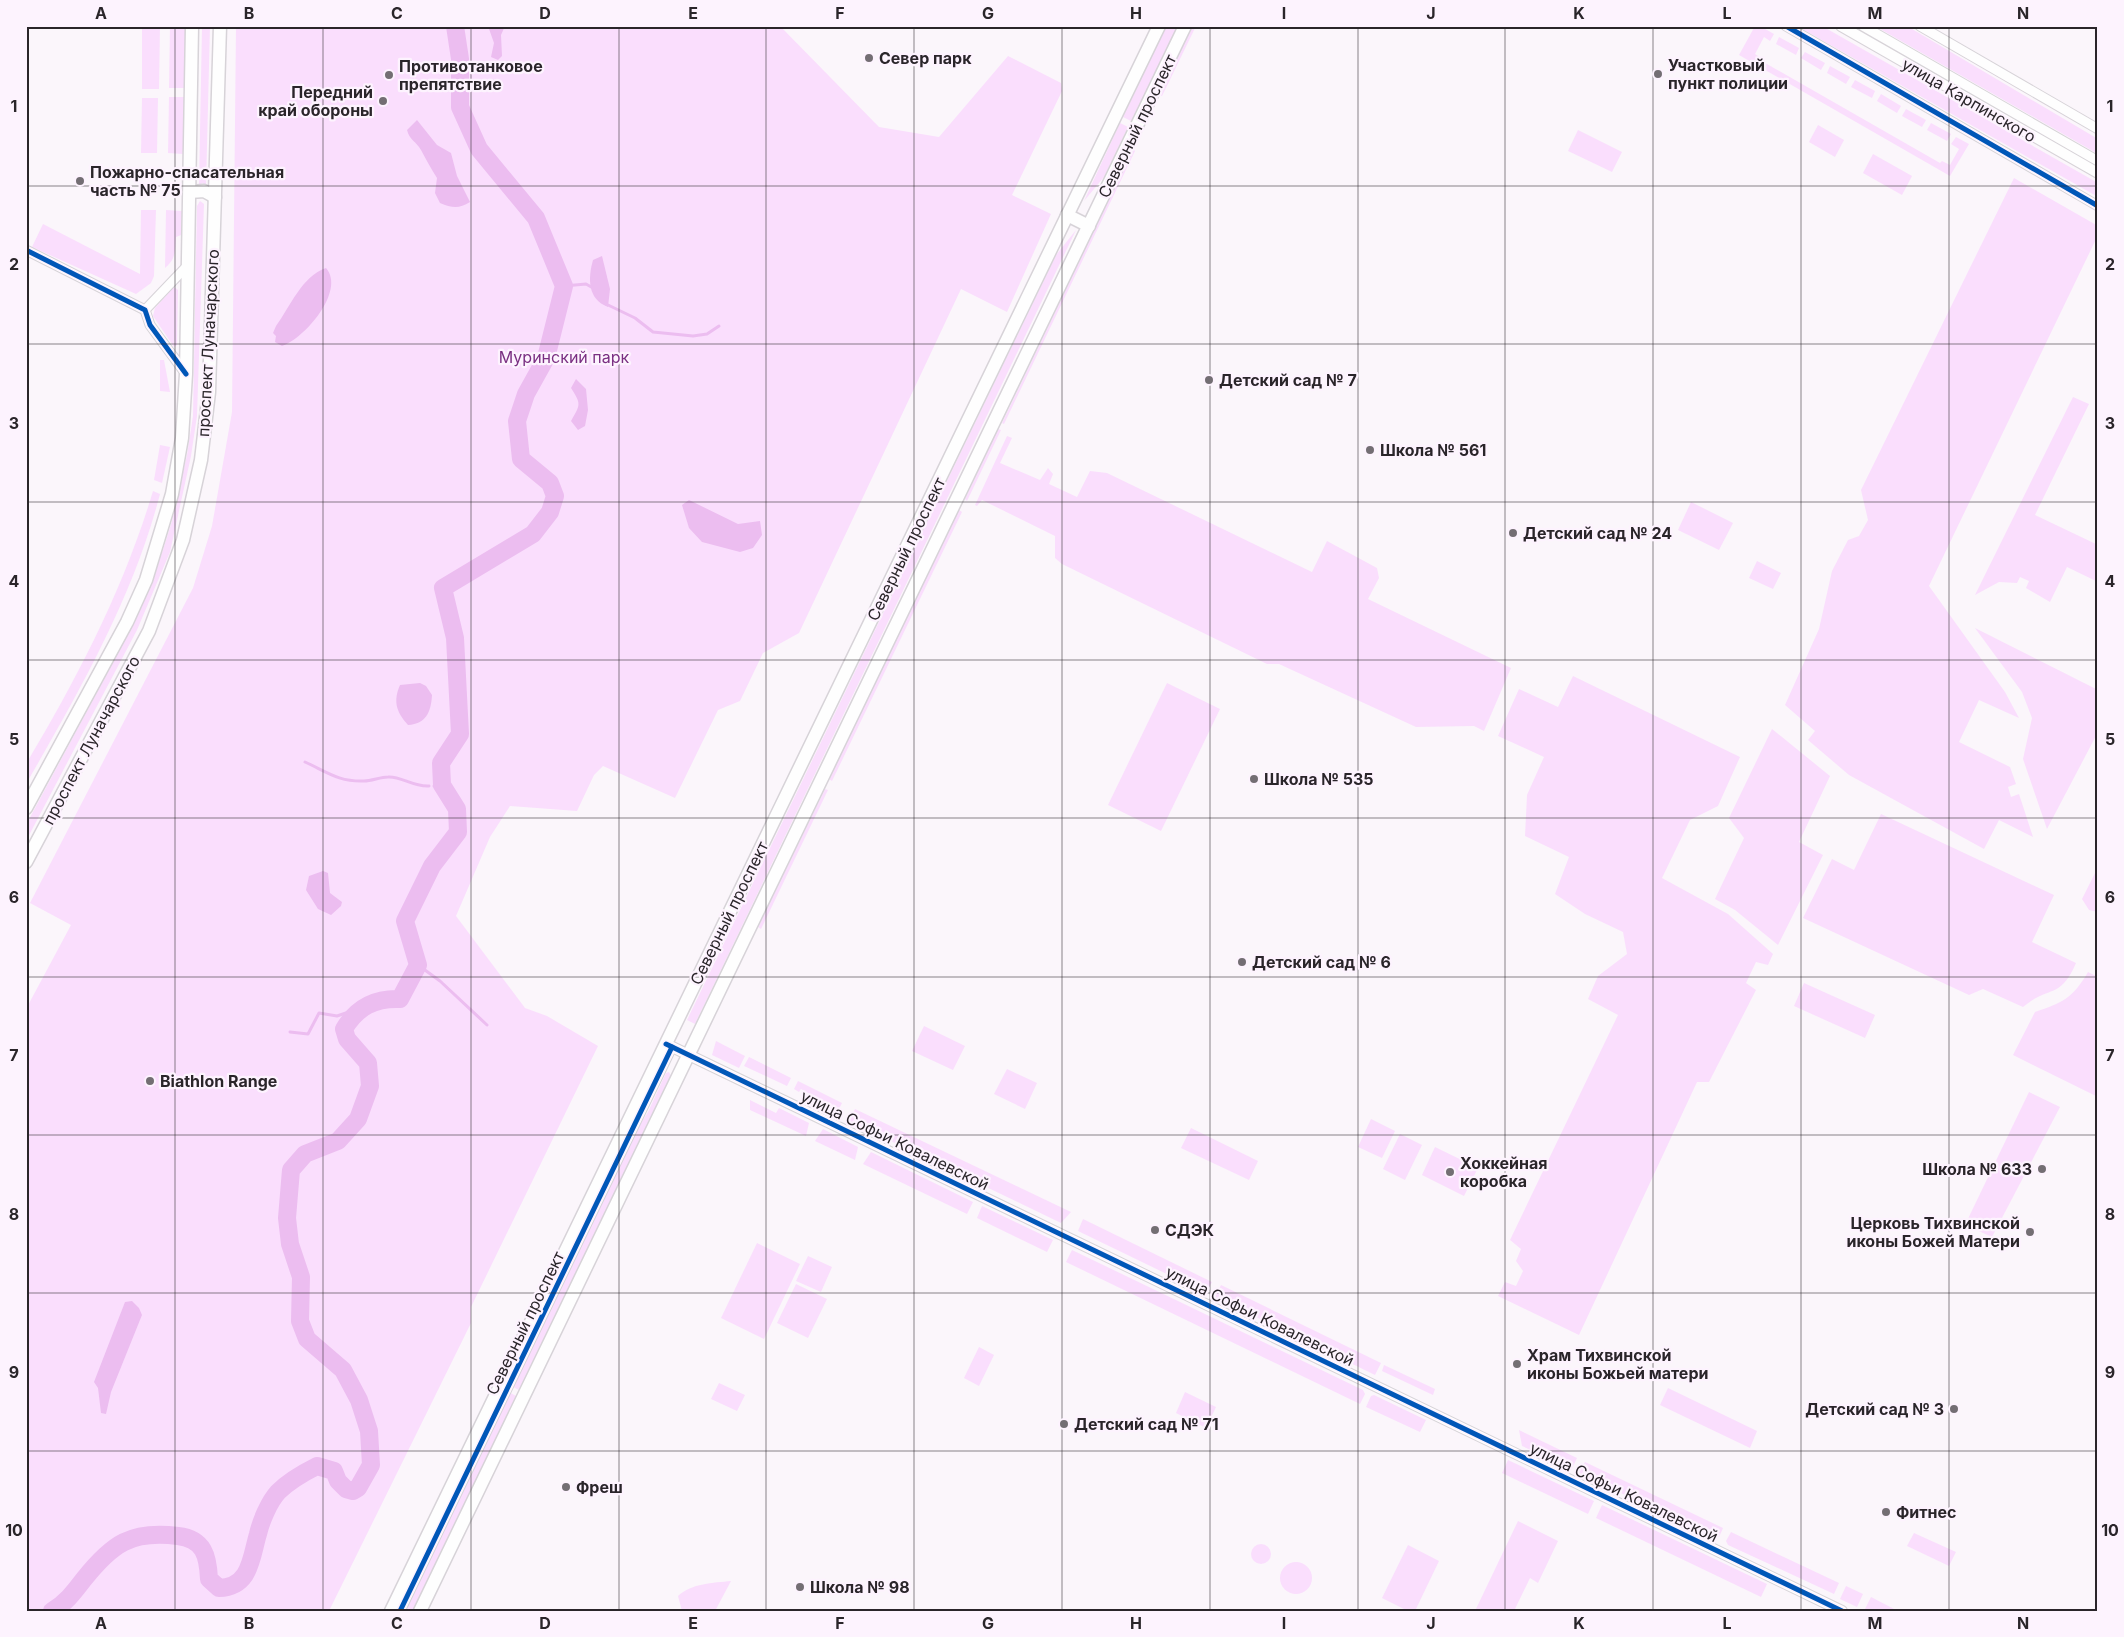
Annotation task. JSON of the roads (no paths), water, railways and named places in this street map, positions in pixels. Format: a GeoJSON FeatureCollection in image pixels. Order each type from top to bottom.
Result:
{"type":"FeatureCollection","features":[{"type":"Feature","properties":{"kind":"main road","name":"проспект Луначарского"},"geometry":{"type":"LineString","coordinates":[[26,808],[127,622],[146,580],[172,494],[182,438],[186,374],[192,26]]}},
{"type":"Feature","properties":{"kind":"main road","name":"проспект Луначарского"},"geometry":{"type":"LineString","coordinates":[[26,862],[149,631],[183,540],[206,429],[220,26]]}},
{"type":"Feature","properties":{"kind":"main road","name":"Северный проспект"},"geometry":{"type":"LineString","coordinates":[[391,1611],[649,1075],[669,1046],[1159,26]]}},
{"type":"Feature","properties":{"kind":"main road","name":"Северный проспект"},"geometry":{"type":"LineString","coordinates":[[420,1611],[1185,26]]}},
{"type":"Feature","properties":{"kind":"main road"},"geometry":{"type":"LineString","coordinates":[[190,192],[204,191],[215,197]]}},
{"type":"Feature","properties":{"kind":"main road"},"geometry":{"type":"LineString","coordinates":[[1067,215],[1089,226]]}},
{"type":"Feature","properties":{"kind":"street"},"geometry":{"type":"LineString","coordinates":[[1786,26],[2098,206]]}},
{"type":"Feature","properties":{"kind":"street","name":"улица Карпинского"},"geometry":{"type":"LineString","coordinates":[[1841,26],[2098,173]]}},
{"type":"Feature","properties":{"kind":"street","name":"улица Карпинского"},"geometry":{"type":"LineString","coordinates":[[1863,26],[2098,161]]}},
{"type":"Feature","properties":{"kind":"street"},"geometry":{"type":"LineString","coordinates":[[1920,26],[2098,129]]}},
{"type":"Feature","properties":{"kind":"street"},"geometry":{"type":"LineString","coordinates":[[26,250],[145,310],[150,325],[186,374]]}},
{"type":"Feature","properties":{"kind":"street"},"geometry":{"type":"LineString","coordinates":[[145,310],[188,265]]}},
{"type":"Feature","properties":{"kind":"street","name":"улица Софьи Ковалевской"},"geometry":{"type":"LineString","coordinates":[[669,1046],[1842,1611]]}},
{"type":"Feature","properties":{"kind":"street","name":"Северный проспект"},"geometry":{"type":"LineString","coordinates":[[400,1611],[669,1046]]}},
{"type":"Feature","properties":{"kind":"waterway"},"geometry":{"type":"LineString","coordinates":[[52,1611],[70,1597],[94,1567],[114,1548],[124,1542],[147,1535],[178,1536],[194,1541],[206,1556],[209,1579],[219,1588],[230,1586],[244,1577],[251,1561],[263,1518],[282,1488],[317,1466],[334,1471],[338,1481],[346,1489],[353,1491],[358,1488],[371,1465],[369,1431],[359,1400],[343,1370],[307,1339],[300,1321],[301,1277],[290,1244],[287,1218],[291,1170],[305,1154],[338,1141],[358,1119],[370,1086],[368,1063],[347,1039],[344,1029],[349,1021],[368,1005],[383,1000],[400,999],[418,965],[405,921],[432,866],[458,832],[457,809],[442,785],[441,763],[460,734],[455,638],[443,588],[533,534],[550,512],[555,496],[550,483],[521,459],[517,421],[526,394],[546,358],[564,286],[536,218],[479,149],[460,107],[460,59],[455,26]]}},
{"type":"Feature","properties":{"kind":"waterway"},"geometry":{"type":"LineString","coordinates":[[564,286],[586,284],[593,288]]}},
{"type":"Feature","properties":{"kind":"waterway"},"geometry":{"type":"LineString","coordinates":[[606,304],[635,318],[653,332],[693,336],[707,334],[719,326]]}},
{"type":"Feature","properties":{"kind":"waterway"},"geometry":{"type":"LineString","coordinates":[[305,762],[333,776],[347,780],[367,781],[393,777],[418,785],[429,786]]}},
{"type":"Feature","properties":{"kind":"waterway"},"geometry":{"type":"LineString","coordinates":[[434,786],[442,785]]}},
{"type":"Feature","properties":{"kind":"waterway"},"geometry":{"type":"LineString","coordinates":[[418,965],[440,981],[487,1025]]}},
{"type":"Feature","properties":{"kind":"waterway"},"geometry":{"type":"LineString","coordinates":[[290,1032],[308,1034],[319,1013],[337,1016],[352,1011],[356,1012]]}},
{"type":"Feature","properties":{"kind":"place","name":"Север парк"},"geometry":{"type":"Point","coordinates":[869,58]}},
{"type":"Feature","properties":{"kind":"place","name":"Участковый пункт полиции"},"geometry":{"type":"Point","coordinates":[1658,74]}},
{"type":"Feature","properties":{"kind":"place","name":"Противотанковое препятствие"},"geometry":{"type":"Point","coordinates":[389,75]}},
{"type":"Feature","properties":{"kind":"place","name":"Передний край обороны"},"geometry":{"type":"Point","coordinates":[383,101]}},
{"type":"Feature","properties":{"kind":"place","name":"Пожарно-спасательная часть № 75"},"geometry":{"type":"Point","coordinates":[80,181]}},
{"type":"Feature","properties":{"kind":"place","name":"Детский сад № 7"},"geometry":{"type":"Point","coordinates":[1209,380]}},
{"type":"Feature","properties":{"kind":"place","name":"Школа № 561"},"geometry":{"type":"Point","coordinates":[1370,450]}},
{"type":"Feature","properties":{"kind":"place","name":"Детский сад № 24"},"geometry":{"type":"Point","coordinates":[1513,533]}},
{"type":"Feature","properties":{"kind":"place","name":"Школа № 535"},"geometry":{"type":"Point","coordinates":[1254,779]}},
{"type":"Feature","properties":{"kind":"place","name":"Детский сад № 6"},"geometry":{"type":"Point","coordinates":[1242,962]}},
{"type":"Feature","properties":{"kind":"place","name":"Biathlon Range"},"geometry":{"type":"Point","coordinates":[150,1081]}},
{"type":"Feature","properties":{"kind":"place","name":"Школа № 633"},"geometry":{"type":"Point","coordinates":[2042,1169]}},
{"type":"Feature","properties":{"kind":"place","name":"Хоккейная коробка"},"geometry":{"type":"Point","coordinates":[1450,1172]}},
{"type":"Feature","properties":{"kind":"place","name":"СДЭК"},"geometry":{"type":"Point","coordinates":[1155,1230]}},
{"type":"Feature","properties":{"kind":"place","name":"Церковь Тихвинской иконы Божей Матери"},"geometry":{"type":"Point","coordinates":[2030,1232]}},
{"type":"Feature","properties":{"kind":"place","name":"Храм Тихвинской иконы Божьей матери"},"geometry":{"type":"Point","coordinates":[1517,1364]}},
{"type":"Feature","properties":{"kind":"place","name":"Детский сад № 3"},"geometry":{"type":"Point","coordinates":[1954,1409]}},
{"type":"Feature","properties":{"kind":"place","name":"Детский сад № 71"},"geometry":{"type":"Point","coordinates":[1064,1424]}},
{"type":"Feature","properties":{"kind":"place","name":"Фреш"},"geometry":{"type":"Point","coordinates":[566,1487]}},
{"type":"Feature","properties":{"kind":"place","name":"Фитнес"},"geometry":{"type":"Point","coordinates":[1886,1512]}},
{"type":"Feature","properties":{"kind":"place","name":"Школа № 98"},"geometry":{"type":"Point","coordinates":[800,1587]}},
{"type":"Feature","properties":{"kind":"park label","name":"Муринский парк"},"geometry":{"type":"Point","coordinates":[564,357]}}]}
